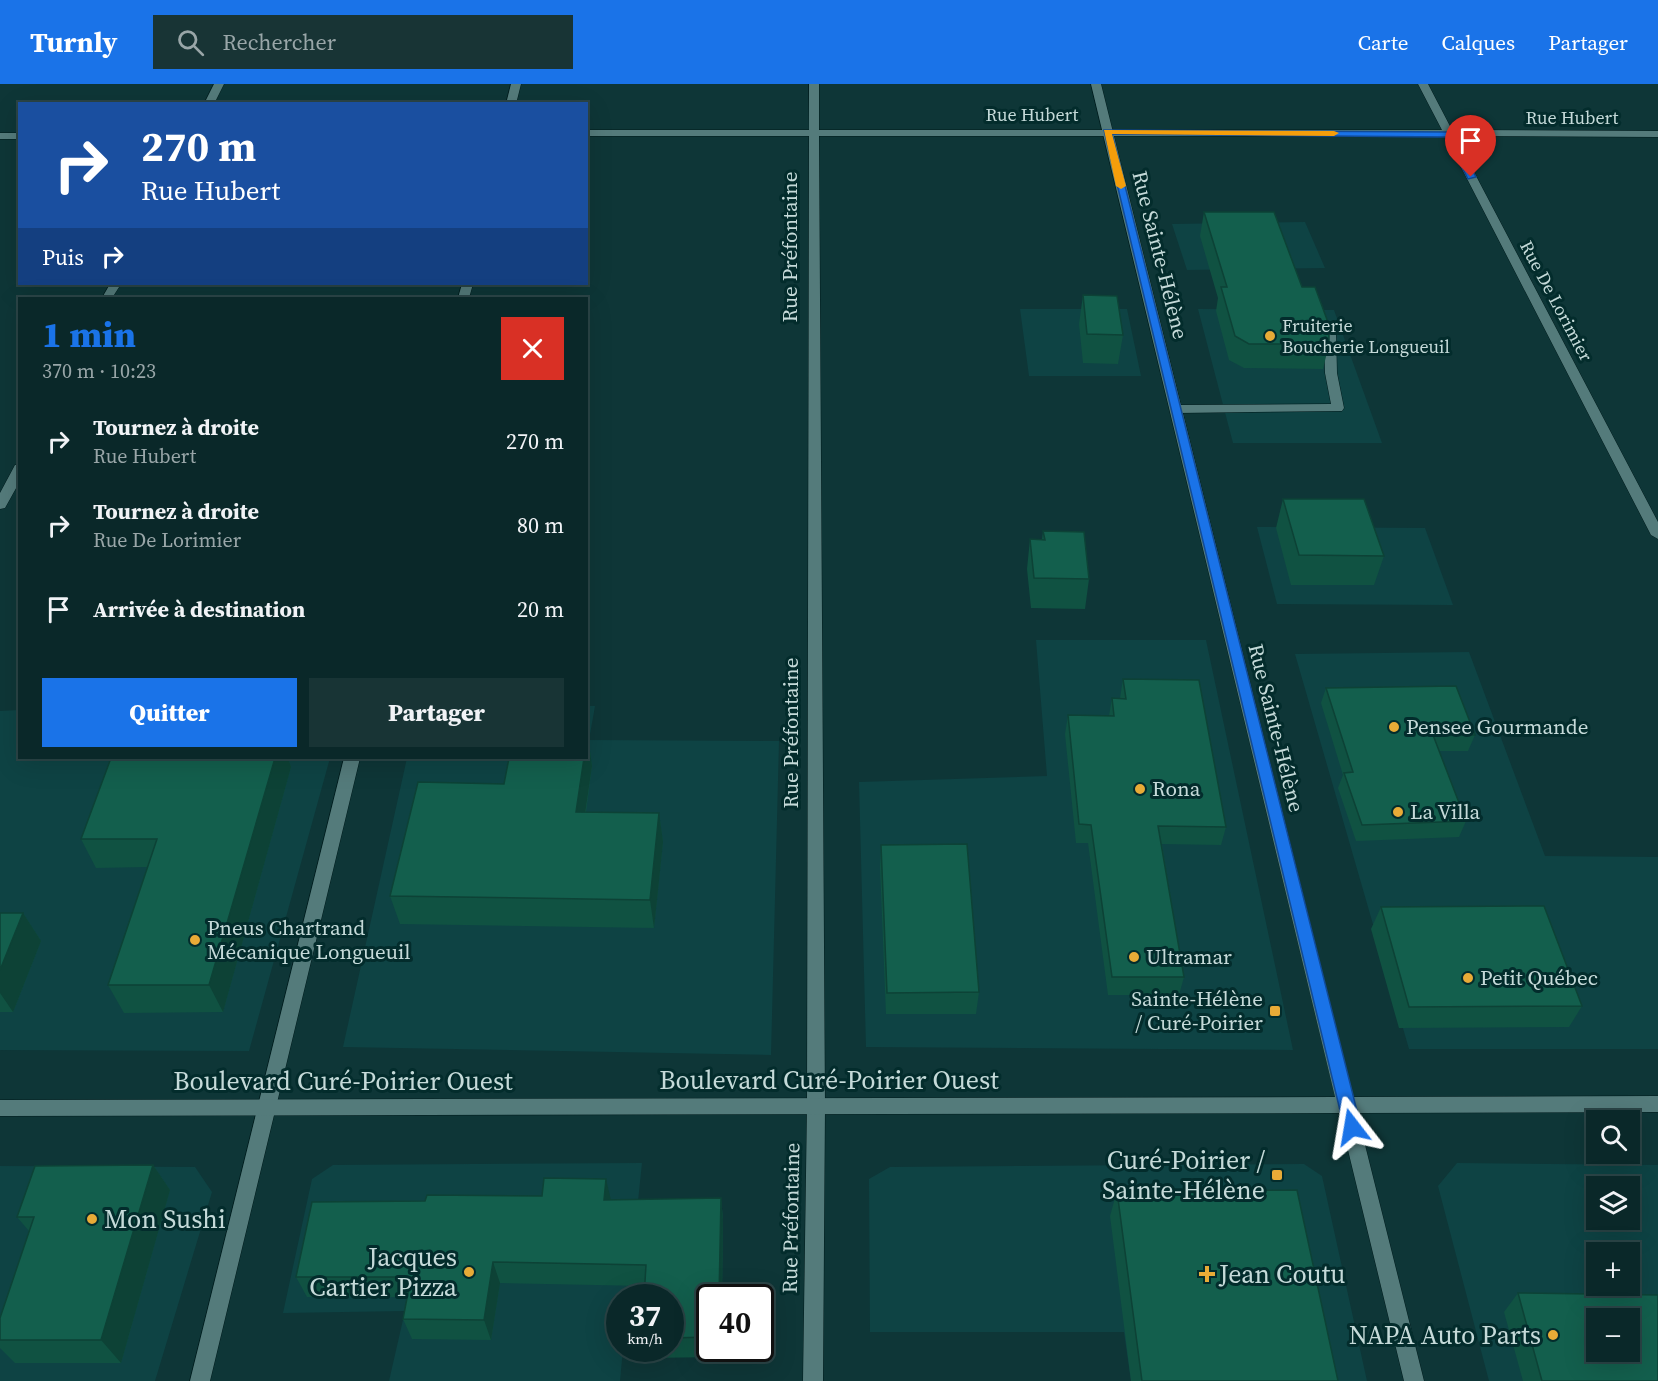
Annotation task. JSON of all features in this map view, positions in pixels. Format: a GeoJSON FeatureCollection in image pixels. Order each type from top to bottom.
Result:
{"type":"FeatureCollection","features":[{"type":"Feature","properties":{"kind":"street"},"geometry":{"type":"LineString","coordinates":[[210,102],[219,84]]}},
{"type":"Feature","properties":{"kind":"street"},"geometry":{"type":"LineString","coordinates":[[512,102],[516,84]]}},
{"type":"Feature","properties":{"kind":"street","name":"Rue Préfontaine"},"geometry":{"type":"LineString","coordinates":[[813,1381],[816,1106],[814,84]]}},
{"type":"Feature","properties":{"kind":"street","name":"Rue Sainte-Hélène"},"geometry":{"type":"LineString","coordinates":[[1096,84],[1414,1381]]}},
{"type":"Feature","properties":{"kind":"street","name":"Rue De Lorimier"},"geometry":{"type":"LineString","coordinates":[[1423,84],[1658,535]]}},
{"type":"Feature","properties":{"kind":"street","name":"Rue Hubert"},"geometry":{"type":"LineString","coordinates":[[588,134],[1107,132],[1658,134]]}},
{"type":"Feature","properties":{"kind":"street"},"geometry":{"type":"LineString","coordinates":[[0,136],[18,136]]}},
{"type":"Feature","properties":{"kind":"street"},"geometry":{"type":"LineString","coordinates":[[1177,409],[1338,408],[1331,373],[1329,333]]}},
{"type":"Feature","properties":{"kind":"street"},"geometry":{"type":"LineString","coordinates":[[0,505],[18,472]]}},
{"type":"Feature","properties":{"kind":"street"},"geometry":{"type":"LineString","coordinates":[[200,1381],[352,759]]}},
{"type":"Feature","properties":{"kind":"street","name":"Boulevard Curé-Poirier Ouest"},"geometry":{"type":"LineString","coordinates":[[0,1108],[1658,1104]]}},
{"type":"Feature","properties":{"kind":"shaded area"},"geometry":{"type":"Polygon","coordinates":[[[1305,222],[1325,268],[1187,270],[1172,224],[1305,222]]]}},
{"type":"Feature","properties":{"kind":"shaded area"},"geometry":{"type":"Polygon","coordinates":[[[1020,309],[1127,309],[1141,376],[1029,376],[1020,309]]]}},
{"type":"Feature","properties":{"kind":"shaded area"},"geometry":{"type":"Polygon","coordinates":[[[1198,309],[1334,310],[1382,443],[1233,443],[1198,309]]]}},
{"type":"Feature","properties":{"kind":"shaded area"},"geometry":{"type":"Polygon","coordinates":[[[1257,527],[1425,528],[1453,605],[1277,604],[1257,527]]]}},
{"type":"Feature","properties":{"kind":"shaded area"},"geometry":{"type":"Polygon","coordinates":[[[1036,640],[1206,640],[1293,1050],[866,1047],[859,782],[1047,776],[1036,640]]]}},
{"type":"Feature","properties":{"kind":"shaded area"},"geometry":{"type":"Polygon","coordinates":[[[1469,652],[1545,856],[1658,857],[1658,1049],[1409,1049],[1295,654],[1469,652]]]}},
{"type":"Feature","properties":{"kind":"shaded area"},"geometry":{"type":"Polygon","coordinates":[[[588,706],[595,706],[589,740],[779,741],[771,1055],[343,1047],[407,759],[588,759],[588,706]]]}},
{"type":"Feature","properties":{"kind":"shaded area"},"geometry":{"type":"Polygon","coordinates":[[[18,710],[18,759],[330,759],[249,1051],[0,1050],[0,711],[18,710]]]}},
{"type":"Feature","properties":{"kind":"shaded area"},"geometry":{"type":"Polygon","coordinates":[[[642,1163],[629,1284],[606,1284],[606,1362],[622,1362],[620,1381],[389,1381],[405,1311],[283,1313],[312,1179],[333,1165],[642,1163]]]}},
{"type":"Feature","properties":{"kind":"shaded area"},"geometry":{"type":"Polygon","coordinates":[[[1457,1163],[1658,1165],[1658,1381],[1489,1381],[1438,1186],[1457,1163]]]}},
{"type":"Feature","properties":{"kind":"shaded area"},"geometry":{"type":"Polygon","coordinates":[[[1304,1164],[1322,1176],[1367,1381],[1131,1381],[1124,1332],[870,1332],[869,1179],[890,1167],[1304,1164]]]}},
{"type":"Feature","properties":{"kind":"shaded area"},"geometry":{"type":"Polygon","coordinates":[[[0,1166],[195,1167],[212,1192],[155,1381],[0,1381],[0,1166]]]}},
{"type":"Feature","properties":{"kind":"building"},"geometry":{"type":"Polygon","coordinates":[[[1204,212],[1274,212],[1302,287],[1315,287],[1329,325],[1329,344],[1249,344],[1235,336],[1221,287],[1227,287],[1204,212]]]}},
{"type":"Feature","properties":{"kind":"building"},"geometry":{"type":"Polygon","coordinates":[[[1083,295],[1117,296],[1123,335],[1087,334],[1083,295]]]}},
{"type":"Feature","properties":{"kind":"building"},"geometry":{"type":"Polygon","coordinates":[[[1283,499],[1364,499],[1384,556],[1299,555],[1283,499]]]}},
{"type":"Feature","properties":{"kind":"building"},"geometry":{"type":"Polygon","coordinates":[[[1043,531],[1084,532],[1089,579],[1034,578],[1030,539],[1045,540],[1043,531]]]}},
{"type":"Feature","properties":{"kind":"building"},"geometry":{"type":"Polygon","coordinates":[[[1123,679],[1199,680],[1226,827],[1158,826],[1184,977],[1112,977],[1091,825],[1079,824],[1068,715],[1114,716],[1112,698],[1126,699],[1123,679]]]}},
{"type":"Feature","properties":{"kind":"building"},"geometry":{"type":"Polygon","coordinates":[[[1456,686],[1475,735],[1433,735],[1466,821],[1362,825],[1344,773],[1353,772],[1326,688],[1456,686]]]}},
{"type":"Feature","properties":{"kind":"building","name":"Pneus Chartrand Mécanique Longueuil"},"geometry":{"type":"Polygon","coordinates":[[[111,759],[275,759],[209,985],[108,985],[157,839],[81,839],[111,759]]]}},
{"type":"Feature","properties":{"kind":"building"},"geometry":{"type":"Polygon","coordinates":[[[509,759],[584,759],[576,812],[659,813],[650,900],[390,896],[418,782],[504,784],[509,759]]]}},
{"type":"Feature","properties":{"kind":"building"},"geometry":{"type":"Polygon","coordinates":[[[967,844],[979,992],[887,993],[881,845],[967,844]]]}},
{"type":"Feature","properties":{"kind":"building","name":"Petit Québec"},"geometry":{"type":"Polygon","coordinates":[[[1544,906],[1582,1006],[1409,1007],[1381,907],[1544,906]]]}},
{"type":"Feature","properties":{"kind":"building"},"geometry":{"type":"Polygon","coordinates":[[[0,913],[23,913],[0,970],[0,913]]]}},
{"type":"Feature","properties":{"kind":"building"},"geometry":{"type":"Polygon","coordinates":[[[153,1165],[101,1340],[0,1340],[0,1318],[34,1217],[17,1217],[35,1166],[153,1165]]]}},
{"type":"Feature","properties":{"kind":"building"},"geometry":{"type":"Polygon","coordinates":[[[544,1178],[606,1179],[604,1200],[721,1198],[719,1284],[696,1284],[696,1337],[684,1338],[684,1284],[645,1284],[646,1265],[493,1262],[484,1320],[403,1319],[411,1277],[296,1277],[312,1202],[425,1201],[427,1195],[542,1196],[544,1178]]]}},
{"type":"Feature","properties":{"kind":"building","name":"Jean Coutu"},"geometry":{"type":"Polygon","coordinates":[[[1297,1190],[1338,1381],[1142,1381],[1117,1191],[1297,1190]]]}},
{"type":"Feature","properties":{"kind":"building","name":"NAPA Auto Parts"},"geometry":{"type":"Polygon","coordinates":[[[1518,1293],[1586,1294],[1586,1296],[1658,1295],[1658,1381],[1542,1381],[1518,1293]]]}},
{"type":"Feature","properties":{"kind":"slow traffic"},"geometry":{"type":"LineString","coordinates":[[1121,186],[1107,132],[1334,133]]}},
{"type":"Feature","properties":{"kind":"place","name":"Fruiterie Boucherie Longueuil"},"geometry":{"type":"Point","coordinates":[1270,336]}},
{"type":"Feature","properties":{"kind":"place","name":"Pensee Gourmande"},"geometry":{"type":"Point","coordinates":[1394,727]}},
{"type":"Feature","properties":{"kind":"place","name":"Rona"},"geometry":{"type":"Point","coordinates":[1140,789]}},
{"type":"Feature","properties":{"kind":"place","name":"La Villa"},"geometry":{"type":"Point","coordinates":[1398,812]}},
{"type":"Feature","properties":{"kind":"place","name":"Pneus Chartrand Mécanique Longueuil"},"geometry":{"type":"Point","coordinates":[195,940]}},
{"type":"Feature","properties":{"kind":"place","name":"Ultramar"},"geometry":{"type":"Point","coordinates":[1134,957]}},
{"type":"Feature","properties":{"kind":"place","name":"Petit Québec"},"geometry":{"type":"Point","coordinates":[1468,978]}},
{"type":"Feature","properties":{"kind":"place","name":"Sainte-Hélène / Curé-Poirier"},"geometry":{"type":"Point","coordinates":[1275,1011]}},
{"type":"Feature","properties":{"kind":"place","name":"Curé-Poirier / Sainte-Hélène"},"geometry":{"type":"Point","coordinates":[1277,1175]}},
{"type":"Feature","properties":{"kind":"place","name":"Mon Sushi"},"geometry":{"type":"Point","coordinates":[92,1219]}},
{"type":"Feature","properties":{"kind":"place","name":"Jacques Cartier Pizza"},"geometry":{"type":"Point","coordinates":[469,1272]}},
{"type":"Feature","properties":{"kind":"place","name":"Jean Coutu"},"geometry":{"type":"Point","coordinates":[1207,1274]}},
{"type":"Feature","properties":{"kind":"place","name":"NAPA Auto Parts"},"geometry":{"type":"Point","coordinates":[1553,1335]}},
{"type":"Feature","properties":{"kind":"route"},"geometry":{"type":"LineString","coordinates":[[1352,1127],[1107,132],[1449,135],[1471,177]]}}]}
